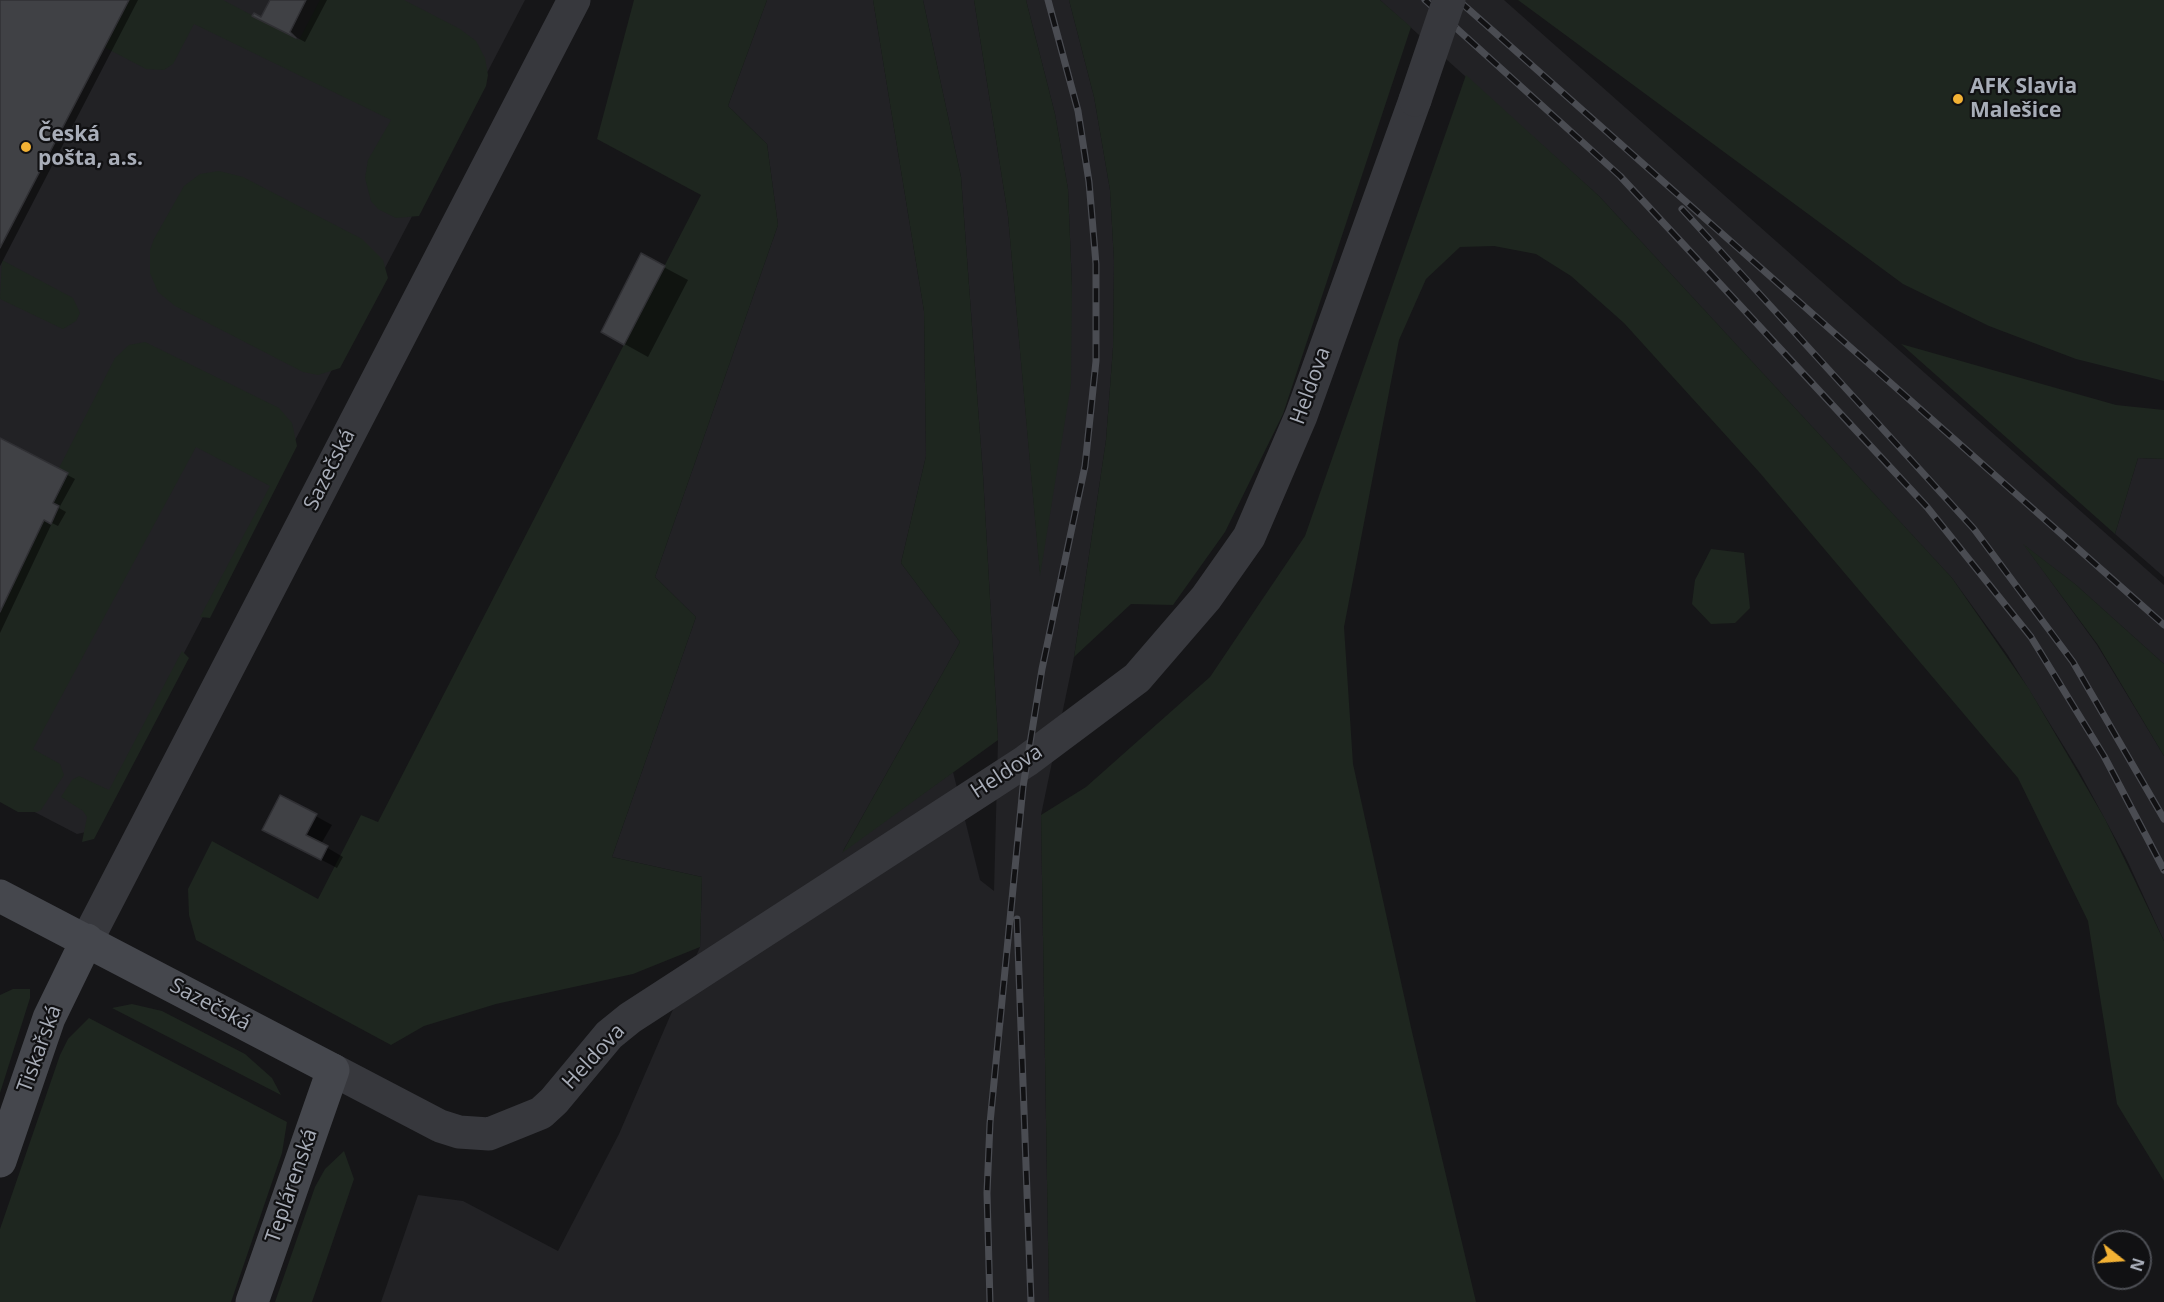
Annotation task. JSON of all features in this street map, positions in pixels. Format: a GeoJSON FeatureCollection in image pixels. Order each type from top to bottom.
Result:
{"type":"FeatureCollection","features":[{"type":"Feature","properties":{"kind":"street","name":"Sazečská"},"geometry":{"type":"LineString","coordinates":[[87,940],[574,0]]}},
{"type":"Feature","properties":{"kind":"street","name":"Heldova"},"geometry":{"type":"LineString","coordinates":[[333,1070],[440,1126],[459,1132],[489,1134],[541,1113],[554,1101],[609,1035],[630,1018],[1026,761],[1087,718],[1137,678],[1206,598],[1249,537],[1301,416],[1449,0]]}},
{"type":"Feature","properties":{"kind":"street","name":"Sazečská"},"geometry":{"type":"LineString","coordinates":[[0,896],[333,1070]]}},
{"type":"Feature","properties":{"kind":"street","name":"Tiskařská"},"geometry":{"type":"LineString","coordinates":[[0,1161],[49,1018],[87,940]]}},
{"type":"Feature","properties":{"kind":"street","name":"Teplárenská"},"geometry":{"type":"LineString","coordinates":[[252,1302],[333,1070]]}},
{"type":"Feature","properties":{"kind":"shaded area"},"geometry":{"type":"Polygon","coordinates":[[[0,0],[525,0],[91,831],[77,834],[0,794],[0,0]]]}},
{"type":"Feature","properties":{"kind":"shaded area"},"geometry":{"type":"Polygon","coordinates":[[[129,0],[223,0],[299,40],[320,0],[404,0],[460,29],[476,41],[485,58],[488,75],[486,86],[419,216],[396,218],[378,209],[371,201],[365,178],[368,160],[391,120],[194,24],[173,64],[164,70],[146,69],[104,47],[129,0]]]}},
{"type":"Feature","properties":{"kind":"shaded area"},"geometry":{"type":"Polygon","coordinates":[[[634,0],[767,0],[728,106],[767,144],[778,225],[655,577],[696,617],[612,857],[702,877],[700,947],[633,974],[496,1004],[424,1026],[391,1045],[196,940],[189,915],[188,889],[212,841],[318,899],[361,815],[378,822],[701,195],[597,139],[634,0]]]}},
{"type":"Feature","properties":{"kind":"shaded area"},"geometry":{"type":"Polygon","coordinates":[[[767,0],[873,0],[924,311],[926,456],[901,563],[960,642],[843,851],[953,772],[980,880],[994,891],[998,740],[983,475],[961,177],[923,0],[974,0],[1008,216],[1040,572],[1072,287],[1068,189],[1055,114],[1026,0],[1069,0],[1094,97],[1110,190],[1114,261],[1113,348],[1106,440],[1074,657],[1041,815],[1049,1302],[381,1302],[418,1195],[463,1201],[558,1251],[619,1134],[700,947],[702,877],[612,857],[696,617],[655,577],[778,225],[767,144],[728,106],[767,0]]]}},
{"type":"Feature","properties":{"kind":"shaded area"},"geometry":{"type":"Polygon","coordinates":[[[873,0],[923,0],[961,177],[983,475],[998,740],[842,853],[960,642],[901,563],[926,456],[924,311],[873,0]]]}},
{"type":"Feature","properties":{"kind":"shaded area"},"geometry":{"type":"Polygon","coordinates":[[[974,0],[1026,0],[1055,114],[1068,189],[1072,287],[1071,384],[1040,576],[1008,216],[974,0]]]}},
{"type":"Feature","properties":{"kind":"shaded area"},"geometry":{"type":"Polygon","coordinates":[[[1069,0],[1380,0],[1411,27],[1283,414],[1225,532],[1173,605],[1131,604],[1074,657],[1106,440],[1113,348],[1114,261],[1110,190],[1094,97],[1069,0]]]}},
{"type":"Feature","properties":{"kind":"shaded area"},"geometry":{"type":"Polygon","coordinates":[[[1380,0],[1504,0],[2164,585],[2164,664],[2075,584],[2025,546],[2097,645],[2164,756],[2164,941],[2127,860],[2079,771],[2007,654],[1952,578],[1599,196],[1380,0]]]}},
{"type":"Feature","properties":{"kind":"shaded area"},"geometry":{"type":"Polygon","coordinates":[[[1518,0],[2164,0],[2164,381],[2076,359],[1989,326],[1903,284],[1518,0]]]}},
{"type":"Feature","properties":{"kind":"shaded area"},"geometry":{"type":"Polygon","coordinates":[[[1466,75],[1599,196],[1952,578],[2029,689],[2105,819],[2164,941],[2164,1181],[2117,1104],[2088,921],[2018,778],[1760,473],[1624,323],[1571,276],[1536,254],[1494,246],[1460,247],[1426,279],[1399,340],[1344,627],[1353,764],[1412,1032],[1476,1302],[1049,1302],[1041,815],[1086,787],[1210,677],[1305,536],[1466,75]]]}},
{"type":"Feature","properties":{"kind":"shaded area"},"geometry":{"type":"Polygon","coordinates":[[[219,171],[243,177],[362,239],[383,260],[388,278],[340,368],[318,375],[303,372],[175,306],[158,292],[150,273],[150,250],[154,239],[184,186],[200,174],[219,171]]]}},
{"type":"Feature","properties":{"kind":"shaded area"},"geometry":{"type":"Polygon","coordinates":[[[2,260],[73,298],[80,313],[76,321],[63,329],[0,299],[2,260]]]}},
{"type":"Feature","properties":{"kind":"shaded area"},"geometry":{"type":"Polygon","coordinates":[[[145,342],[279,408],[292,423],[297,446],[210,618],[200,617],[270,486],[196,447],[33,749],[60,764],[64,775],[41,810],[18,812],[0,802],[0,612],[44,520],[51,523],[59,507],[53,503],[68,473],[59,468],[115,358],[129,345],[145,342]]]}},
{"type":"Feature","properties":{"kind":"shaded area"},"geometry":{"type":"Polygon","coordinates":[[[1901,344],[2116,405],[2164,410],[2164,459],[2138,458],[2115,534],[1901,344]]]}},
{"type":"Feature","properties":{"kind":"shaded area"},"geometry":{"type":"Polygon","coordinates":[[[2138,458],[2164,459],[2164,577],[2115,534],[2138,458]]]}},
{"type":"Feature","properties":{"kind":"shaded area"},"geometry":{"type":"Polygon","coordinates":[[[2023,544],[2075,584],[2164,664],[2164,756],[2098,645],[2023,544]]]}},
{"type":"Feature","properties":{"kind":"shaded area"},"geometry":{"type":"Polygon","coordinates":[[[1711,549],[1744,553],[1750,608],[1735,623],[1711,624],[1692,604],[1695,580],[1711,549]]]}},
{"type":"Feature","properties":{"kind":"shaded area"},"geometry":{"type":"Polygon","coordinates":[[[182,651],[189,658],[94,839],[82,842],[87,817],[83,811],[61,797],[72,780],[79,776],[109,790],[182,651]]]}},
{"type":"Feature","properties":{"kind":"shaded area"},"geometry":{"type":"Polygon","coordinates":[[[13,989],[30,989],[30,998],[0,1093],[0,995],[13,989]]]}},
{"type":"Feature","properties":{"kind":"shaded area"},"geometry":{"type":"Polygon","coordinates":[[[132,1004],[162,1011],[245,1054],[272,1078],[281,1095],[112,1008],[132,1004]]]}},
{"type":"Feature","properties":{"kind":"shaded area"},"geometry":{"type":"Polygon","coordinates":[[[89,1018],[287,1122],[282,1153],[231,1302],[0,1302],[0,1229],[60,1055],[68,1039],[89,1018]]]}},
{"type":"Feature","properties":{"kind":"shaded area"},"geometry":{"type":"Polygon","coordinates":[[[344,1151],[354,1179],[312,1302],[275,1302],[315,1187],[325,1169],[344,1151]]]}},
{"type":"Feature","properties":{"kind":"building","name":"Česká pošta, a.s."},"geometry":{"type":"Polygon","coordinates":[[[0,0],[129,0],[0,248],[0,0]]]}},
{"type":"Feature","properties":{"kind":"building"},"geometry":{"type":"Polygon","coordinates":[[[270,0],[306,0],[290,32],[296,38],[252,16],[254,13],[261,17],[270,0]]]}},
{"type":"Feature","properties":{"kind":"building"},"geometry":{"type":"Polygon","coordinates":[[[641,253],[665,266],[624,345],[601,332],[641,253]]]}},
{"type":"Feature","properties":{"kind":"building"},"geometry":{"type":"Polygon","coordinates":[[[0,438],[68,473],[53,503],[59,506],[51,524],[44,520],[0,612],[0,438]]]}},
{"type":"Feature","properties":{"kind":"building"},"geometry":{"type":"Polygon","coordinates":[[[280,795],[317,814],[306,835],[328,846],[321,860],[262,830],[280,795]]]}},
{"type":"Feature","properties":{"kind":"railway"},"geometry":{"type":"LineString","coordinates":[[990,1302],[987,1193],[990,1123],[1023,787],[1042,669],[1085,466],[1096,361],[1096,264],[1089,182],[1078,111],[1048,0]]}},
{"type":"Feature","properties":{"kind":"railway"},"geometry":{"type":"LineString","coordinates":[[1425,0],[1620,176],[1927,507],[2031,637],[2104,756],[2164,870]]}},
{"type":"Feature","properties":{"kind":"railway"},"geometry":{"type":"LineString","coordinates":[[1458,0],[2164,625]]}},
{"type":"Feature","properties":{"kind":"railway"},"geometry":{"type":"LineString","coordinates":[[1682,209],[1974,529],[2073,662],[2164,819]]}},
{"type":"Feature","properties":{"kind":"railway"},"geometry":{"type":"LineString","coordinates":[[1017,919],[1031,1302]]}},
{"type":"Feature","properties":{"kind":"place","name":"AFK Slavia Malešice"},"geometry":{"type":"Point","coordinates":[1958,99]}},
{"type":"Feature","properties":{"kind":"place","name":"Česká pošta, a.s."},"geometry":{"type":"Point","coordinates":[26,147]}}]}
